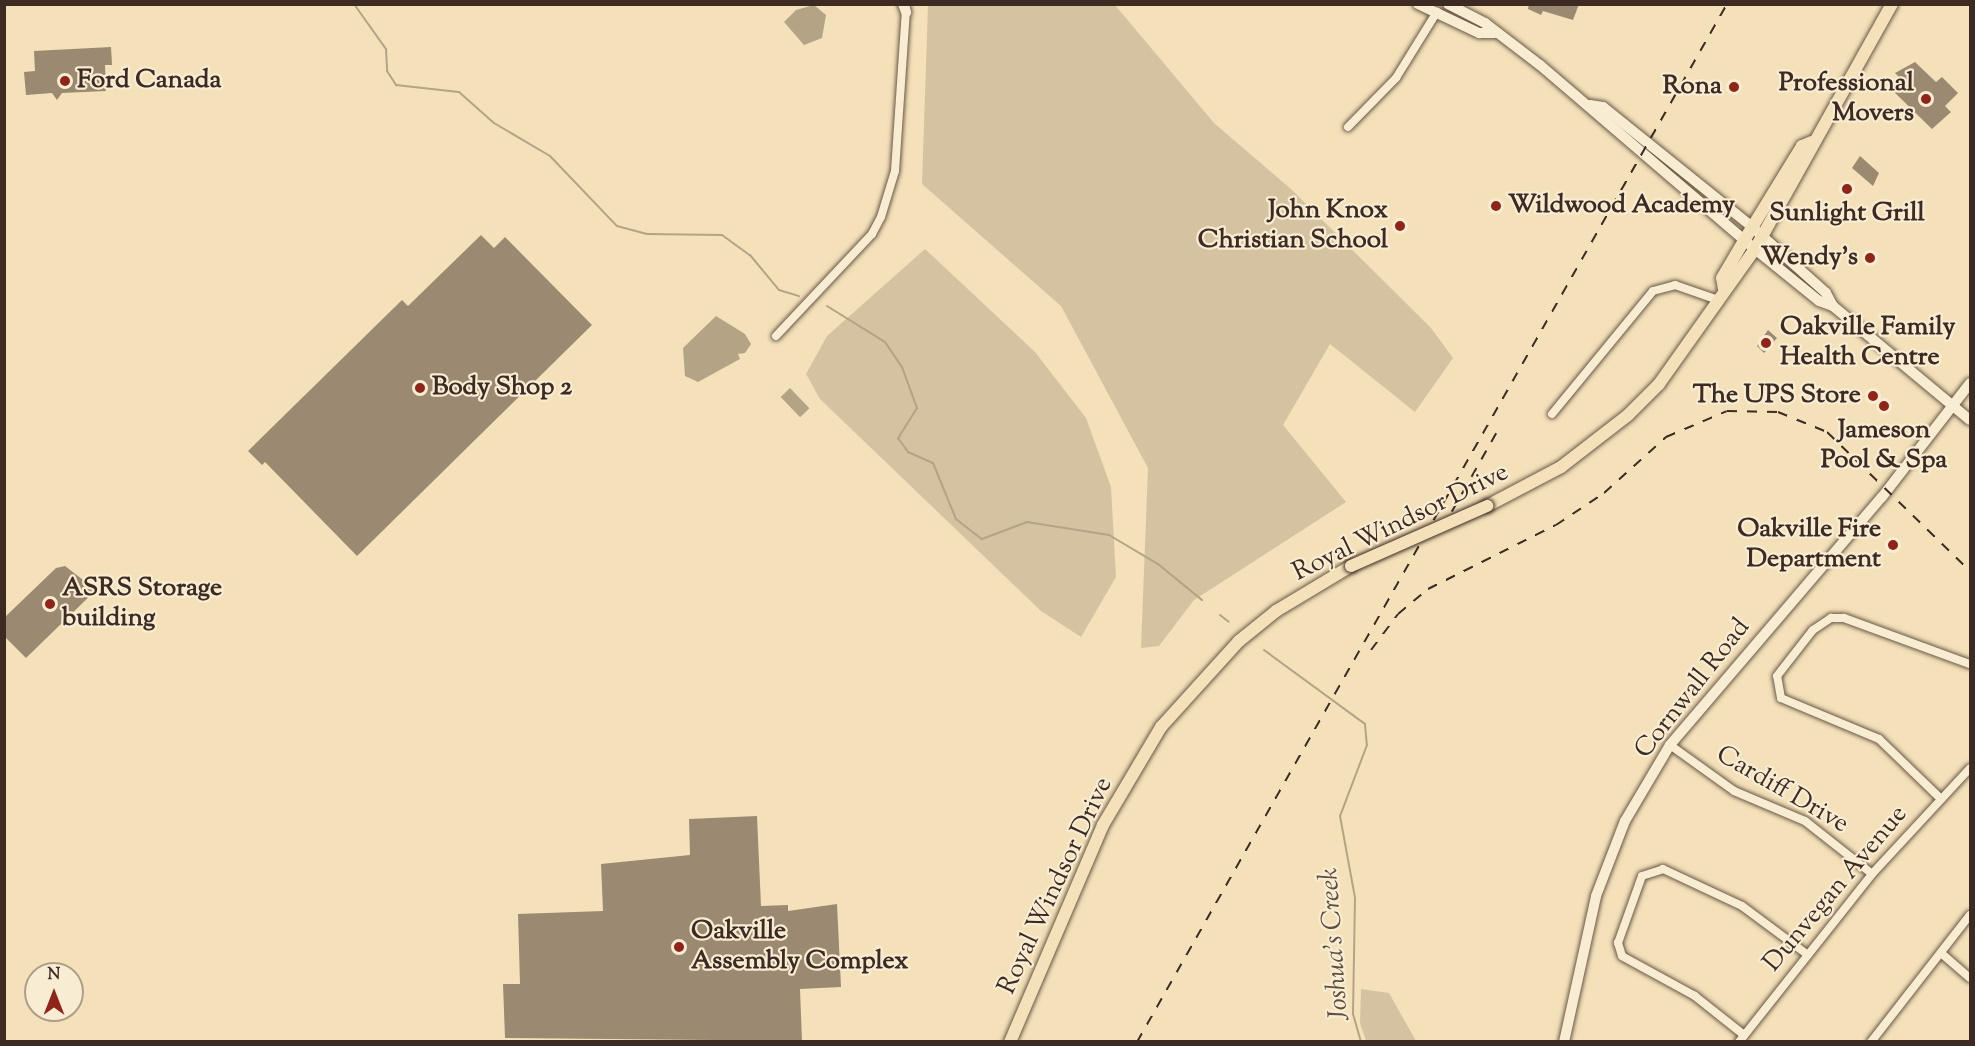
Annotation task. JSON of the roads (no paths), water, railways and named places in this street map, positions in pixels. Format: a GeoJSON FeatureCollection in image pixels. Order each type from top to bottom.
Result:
{"type":"FeatureCollection","features":[{"type":"Feature","properties":{"kind":"main road"},"geometry":{"type":"LineString","coordinates":[[1418,4],[1440,8],[1479,33],[1495,33]]}},
{"type":"Feature","properties":{"kind":"main road"},"geometry":{"type":"LineString","coordinates":[[1448,4],[1495,33],[1590,105],[1595,116],[1755,249],[1820,302],[1833,306],[1971,420]]}},
{"type":"Feature","properties":{"kind":"main road","name":"Royal Windsor Drive"},"geometry":{"type":"LineString","coordinates":[[1010,1041],[1103,825],[1161,727],[1239,641],[1276,611],[1351,566],[1487,506],[1561,467],[1628,415],[1691,343],[1721,294],[1755,249],[1812,152],[1812,142],[1892,4]]}},
{"type":"Feature","properties":{"kind":"main road"},"geometry":{"type":"LineString","coordinates":[[1590,105],[1603,107],[1763,236],[1826,293],[1833,306]]}},
{"type":"Feature","properties":{"kind":"main road","name":"Royal Windsor Drive"},"geometry":{"type":"LineString","coordinates":[[1721,294],[1722,278],[1744,239],[1802,146],[1812,142]]}},
{"type":"Feature","properties":{"kind":"main road","name":"Cornwall Road"},"geometry":{"type":"LineString","coordinates":[[1564,1041],[1602,879],[1625,821],[1670,745],[1882,497],[1956,406],[1971,382]]}},
{"type":"Feature","properties":{"kind":"main road","name":"Cornwall Road"},"geometry":{"type":"LineString","coordinates":[[1956,406],[1971,394]]}},
{"type":"Feature","properties":{"kind":"street"},"geometry":{"type":"LineString","coordinates":[[776,336],[872,234],[881,218],[895,171],[905,7]]}},
{"type":"Feature","properties":{"kind":"street"},"geometry":{"type":"LineString","coordinates":[[1348,127],[1396,78],[1440,8]]}},
{"type":"Feature","properties":{"kind":"street"},"geometry":{"type":"LineString","coordinates":[[1552,414],[1653,291],[1675,285],[1721,294]]}},
{"type":"Feature","properties":{"kind":"street"},"geometry":{"type":"LineString","coordinates":[[1941,798],[1879,739],[1781,698],[1778,676],[1814,630],[1831,618],[1844,618],[1971,664]]}},
{"type":"Feature","properties":{"kind":"street","name":"Cardiff Drive"},"geometry":{"type":"LineString","coordinates":[[1670,745],[1734,791],[1805,821],[1872,874]]}},
{"type":"Feature","properties":{"kind":"street","name":"Dunvegan Avenue"},"geometry":{"type":"LineString","coordinates":[[1741,1038],[1872,874],[1971,768]]}},
{"type":"Feature","properties":{"kind":"street"},"geometry":{"type":"LineString","coordinates":[[1741,1038],[1695,996],[1622,956],[1618,943],[1642,876],[1663,869],[1732,901],[1808,955]]}},
{"type":"Feature","properties":{"kind":"street"},"geometry":{"type":"LineString","coordinates":[[1871,1041],[1971,915]]}},
{"type":"Feature","properties":{"kind":"street"},"geometry":{"type":"LineString","coordinates":[[1941,953],[1971,978]]}},
{"type":"Feature","properties":{"kind":"waterway","name":"Joshua's Creek"},"geometry":{"type":"LineString","coordinates":[[354,4],[386,49],[387,71],[396,85],[459,92],[494,123],[550,156],[617,226],[647,234],[722,235],[750,255],[779,290],[799,296]]}},
{"type":"Feature","properties":{"kind":"waterway","name":"Joshua's Creek"},"geometry":{"type":"LineString","coordinates":[[827,306],[885,342],[902,367],[917,408],[898,438],[908,452],[933,463],[956,519],[982,539],[1027,522],[1109,535],[1158,564],[1202,600]]}},
{"type":"Feature","properties":{"kind":"waterway","name":"Joshua's Creek"},"geometry":{"type":"LineString","coordinates":[[1220,615],[1229,622]]}},
{"type":"Feature","properties":{"kind":"waterway","name":"Joshua's Creek"},"geometry":{"type":"LineString","coordinates":[[1264,650],[1365,724],[1367,745],[1340,816],[1355,898],[1353,1014],[1361,1042]]}},
{"type":"Feature","properties":{"kind":"railway"},"geometry":{"type":"LineString","coordinates":[[1137,1042],[1727,4]]}},
{"type":"Feature","properties":{"kind":"railway"},"geometry":{"type":"LineString","coordinates":[[1371,650],[1398,614],[1428,589],[1556,525],[1604,493],[1666,437],[1727,411],[1778,412],[1827,432],[1970,571]]}},
{"type":"Feature","properties":{"kind":"railway"},"geometry":{"type":"LineString","coordinates":[[1442,529],[1498,430]]}},
{"type":"Feature","properties":{"kind":"place","name":"Ford Canada"},"geometry":{"type":"Point","coordinates":[65,81]}},
{"type":"Feature","properties":{"kind":"place","name":"Rona"},"geometry":{"type":"Point","coordinates":[1734,87]}},
{"type":"Feature","properties":{"kind":"place","name":"Professional Movers"},"geometry":{"type":"Point","coordinates":[1926,99]}},
{"type":"Feature","properties":{"kind":"place","name":"Sunlight Grill"},"geometry":{"type":"Point","coordinates":[1847,189]}},
{"type":"Feature","properties":{"kind":"place","name":"Wildwood Academy"},"geometry":{"type":"Point","coordinates":[1496,206]}},
{"type":"Feature","properties":{"kind":"place","name":"John Knox Christian School"},"geometry":{"type":"Point","coordinates":[1400,226]}},
{"type":"Feature","properties":{"kind":"place","name":"Wendy's"},"geometry":{"type":"Point","coordinates":[1870,258]}},
{"type":"Feature","properties":{"kind":"place","name":"Oakville Family Health Centre"},"geometry":{"type":"Point","coordinates":[1766,343]}},
{"type":"Feature","properties":{"kind":"place","name":"Body Shop 2"},"geometry":{"type":"Point","coordinates":[420,388]}},
{"type":"Feature","properties":{"kind":"place","name":"The UPS Store"},"geometry":{"type":"Point","coordinates":[1873,396]}},
{"type":"Feature","properties":{"kind":"place","name":"Jameson Pool & Spa"},"geometry":{"type":"Point","coordinates":[1884,406]}},
{"type":"Feature","properties":{"kind":"place","name":"Oakville Fire Department"},"geometry":{"type":"Point","coordinates":[1893,545]}},
{"type":"Feature","properties":{"kind":"place","name":"ASRS Storage building"},"geometry":{"type":"Point","coordinates":[50,604]}},
{"type":"Feature","properties":{"kind":"place","name":"Oakville Assembly Complex"},"geometry":{"type":"Point","coordinates":[679,947]}}]}
